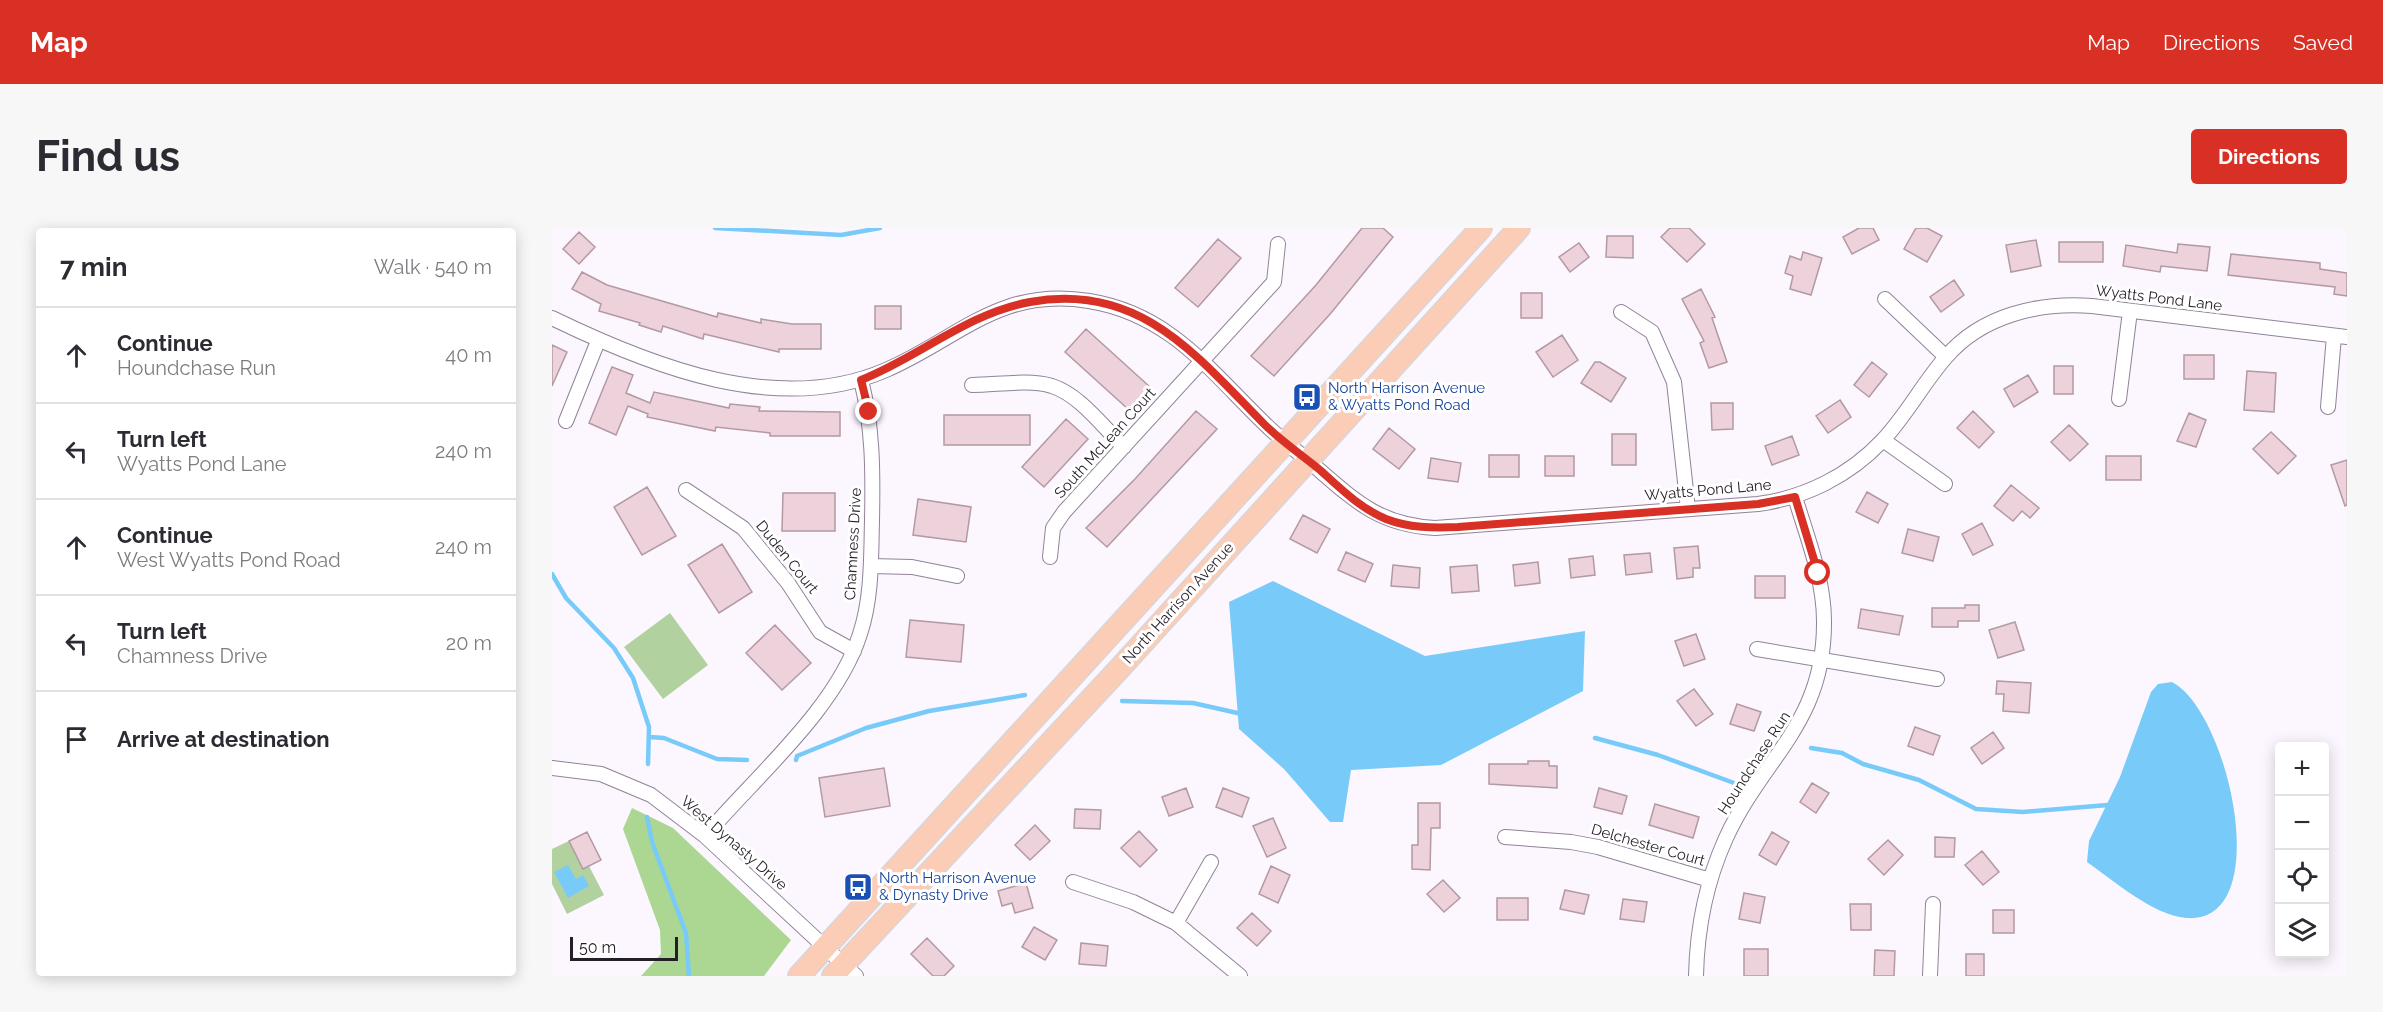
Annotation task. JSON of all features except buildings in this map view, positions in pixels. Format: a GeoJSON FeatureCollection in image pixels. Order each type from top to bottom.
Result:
{"type":"FeatureCollection","features":[{"type":"Feature","properties":{"kind":"main road","name":"North Harrison Avenue"},"geometry":{"type":"LineString","coordinates":[[799,976],[1481,228]]}},
{"type":"Feature","properties":{"kind":"main road","name":"North Harrison Avenue"},"geometry":{"type":"LineString","coordinates":[[844,972],[1519,228]]}},
{"type":"Feature","properties":{"kind":"street","name":"South McLean Court"},"geometry":{"type":"LineString","coordinates":[[1050,557],[1053,528],[1202,358],[1274,282],[1278,244]]}},
{"type":"Feature","properties":{"kind":"street"},"geometry":{"type":"LineString","coordinates":[[1885,299],[1946,357]]}},
{"type":"Feature","properties":{"kind":"street","name":"Wyatts Pond Lane"},"geometry":{"type":"LineString","coordinates":[[552,318],[598,341],[684,370],[747,385],[780,389],[811,388],[861,380],[888,369],[982,316],[1010,306],[1047,300],[1089,301],[1130,312],[1167,331],[1202,358],[1267,426],[1362,506],[1385,518],[1416,527],[1458,527],[1758,504],[1795,497],[1844,472],[1883,440],[1946,357],[1974,333],[1993,322],[2030,309],[2070,304],[2341,337]]}},
{"type":"Feature","properties":{"kind":"street"},"geometry":{"type":"LineString","coordinates":[[2119,399],[2130,311]]}},
{"type":"Feature","properties":{"kind":"street"},"geometry":{"type":"LineString","coordinates":[[1621,312],[1652,332],[1674,382],[1688,509]]}},
{"type":"Feature","properties":{"kind":"street"},"geometry":{"type":"LineString","coordinates":[[2328,407],[2341,337]]}},
{"type":"Feature","properties":{"kind":"street"},"geometry":{"type":"LineString","coordinates":[[566,421],[598,341]]}},
{"type":"Feature","properties":{"kind":"street","name":"Chamness Drive"},"geometry":{"type":"LineString","coordinates":[[705,836],[822,704],[854,651],[865,618],[871,566],[873,439],[861,380]]}},
{"type":"Feature","properties":{"kind":"street"},"geometry":{"type":"LineString","coordinates":[[972,385],[1040,384],[1055,387],[1072,397],[1124,447]]}},
{"type":"Feature","properties":{"kind":"street"},"geometry":{"type":"LineString","coordinates":[[1883,440],[1945,484]]}},
{"type":"Feature","properties":{"kind":"street","name":"Duden Court"},"geometry":{"type":"LineString","coordinates":[[686,490],[743,528],[788,583],[820,632],[854,651]]}},
{"type":"Feature","properties":{"kind":"street","name":"Houndchase Run"},"geometry":{"type":"LineString","coordinates":[[1696,976],[1698,934],[1710,880],[1736,821],[1806,710],[1820,660],[1824,620],[1821,587],[1795,497]]}},
{"type":"Feature","properties":{"kind":"street"},"geometry":{"type":"LineString","coordinates":[[871,566],[912,567],[957,576]]}},
{"type":"Feature","properties":{"kind":"street"},"geometry":{"type":"LineString","coordinates":[[1757,649],[1937,679]]}},
{"type":"Feature","properties":{"kind":"street","name":"West Dynasty Drive"},"geometry":{"type":"LineString","coordinates":[[552,768],[601,774],[635,786],[669,807],[705,836],[826,947],[844,972]]}},
{"type":"Feature","properties":{"kind":"street","name":"Delchester Court"},"geometry":{"type":"LineString","coordinates":[[1505,837],[1571,842],[1598,847],[1710,880]]}},
{"type":"Feature","properties":{"kind":"street"},"geometry":{"type":"LineString","coordinates":[[1176,923],[1211,862]]}},
{"type":"Feature","properties":{"kind":"street"},"geometry":{"type":"LineString","coordinates":[[1073,882],[1133,902],[1176,923],[1240,976]]}},
{"type":"Feature","properties":{"kind":"street"},"geometry":{"type":"LineString","coordinates":[[1930,976],[1933,904]]}},
{"type":"Feature","properties":{"kind":"green space"},"geometry":{"type":"Polygon","coordinates":[[[670,613],[708,665],[663,699],[624,647],[670,613]]]}},
{"type":"Feature","properties":{"kind":"green space"},"geometry":{"type":"Polygon","coordinates":[[[632,808],[673,828],[791,940],[764,976],[641,976],[661,954],[660,930],[623,829],[632,808]]]}},
{"type":"Feature","properties":{"kind":"green space"},"geometry":{"type":"Polygon","coordinates":[[[569,841],[583,869],[589,866],[604,895],[567,914],[552,884],[552,849],[569,841]]]}},
{"type":"Feature","properties":{"kind":"water"},"geometry":{"type":"Polygon","coordinates":[[[1273,581],[1425,656],[1585,631],[1583,691],[1441,765],[1351,770],[1343,822],[1330,822],[1284,769],[1239,729],[1229,602],[1273,581]]]}},
{"type":"Feature","properties":{"kind":"water"},"geometry":{"type":"Polygon","coordinates":[[[2172,682],[2193,701],[2211,732],[2225,771],[2234,814],[2237,854],[2230,888],[2214,911],[2186,918],[2173,916],[2147,904],[2087,862],[2089,841],[2120,777],[2151,692],[2158,684],[2172,682]]]}},
{"type":"Feature","properties":{"kind":"water"},"geometry":{"type":"Polygon","coordinates":[[[568,865],[576,879],[583,875],[589,886],[568,898],[554,872],[568,865]]]}},
{"type":"Feature","properties":{"kind":"waterway"},"geometry":{"type":"LineString","coordinates":[[715,228],[841,235],[880,228]]}},
{"type":"Feature","properties":{"kind":"waterway"},"geometry":{"type":"LineString","coordinates":[[552,574],[566,598],[614,648],[633,678],[649,727],[648,764]]}},
{"type":"Feature","properties":{"kind":"waterway"},"geometry":{"type":"LineString","coordinates":[[796,760],[797,756],[866,728],[929,711],[1025,695]]}},
{"type":"Feature","properties":{"kind":"waterway"},"geometry":{"type":"LineString","coordinates":[[1122,701],[1193,703],[1242,714]]}},
{"type":"Feature","properties":{"kind":"waterway"},"geometry":{"type":"LineString","coordinates":[[650,737],[664,738],[717,759],[747,760]]}},
{"type":"Feature","properties":{"kind":"waterway"},"geometry":{"type":"LineString","coordinates":[[1595,738],[1658,755],[1734,783]]}},
{"type":"Feature","properties":{"kind":"waterway"},"geometry":{"type":"LineString","coordinates":[[1811,748],[1842,753],[1863,764],[1919,780],[1976,809],[2023,812],[2108,805],[2112,807]]}},
{"type":"Feature","properties":{"kind":"waterway"},"geometry":{"type":"LineString","coordinates":[[647,817],[652,842],[686,933],[689,976]]}},
{"type":"Feature","properties":{"kind":"place","name":"North Harrison Avenue & Wyatts Pond Road"},"geometry":{"type":"Point","coordinates":[1307,397]}},
{"type":"Feature","properties":{"kind":"place","name":"North Harrison Avenue & Dynasty Drive"},"geometry":{"type":"Point","coordinates":[858,887]}},
{"type":"Feature","properties":{"kind":"route"},"geometry":{"type":"LineString","coordinates":[[869,412],[861,380],[888,369],[973,321],[1010,306],[1031,302],[1069,299],[1089,301],[1130,312],[1167,331],[1202,358],[1267,426],[1355,502],[1385,518],[1416,527],[1458,527],[1758,504],[1795,497],[1818,573]]}}]}
